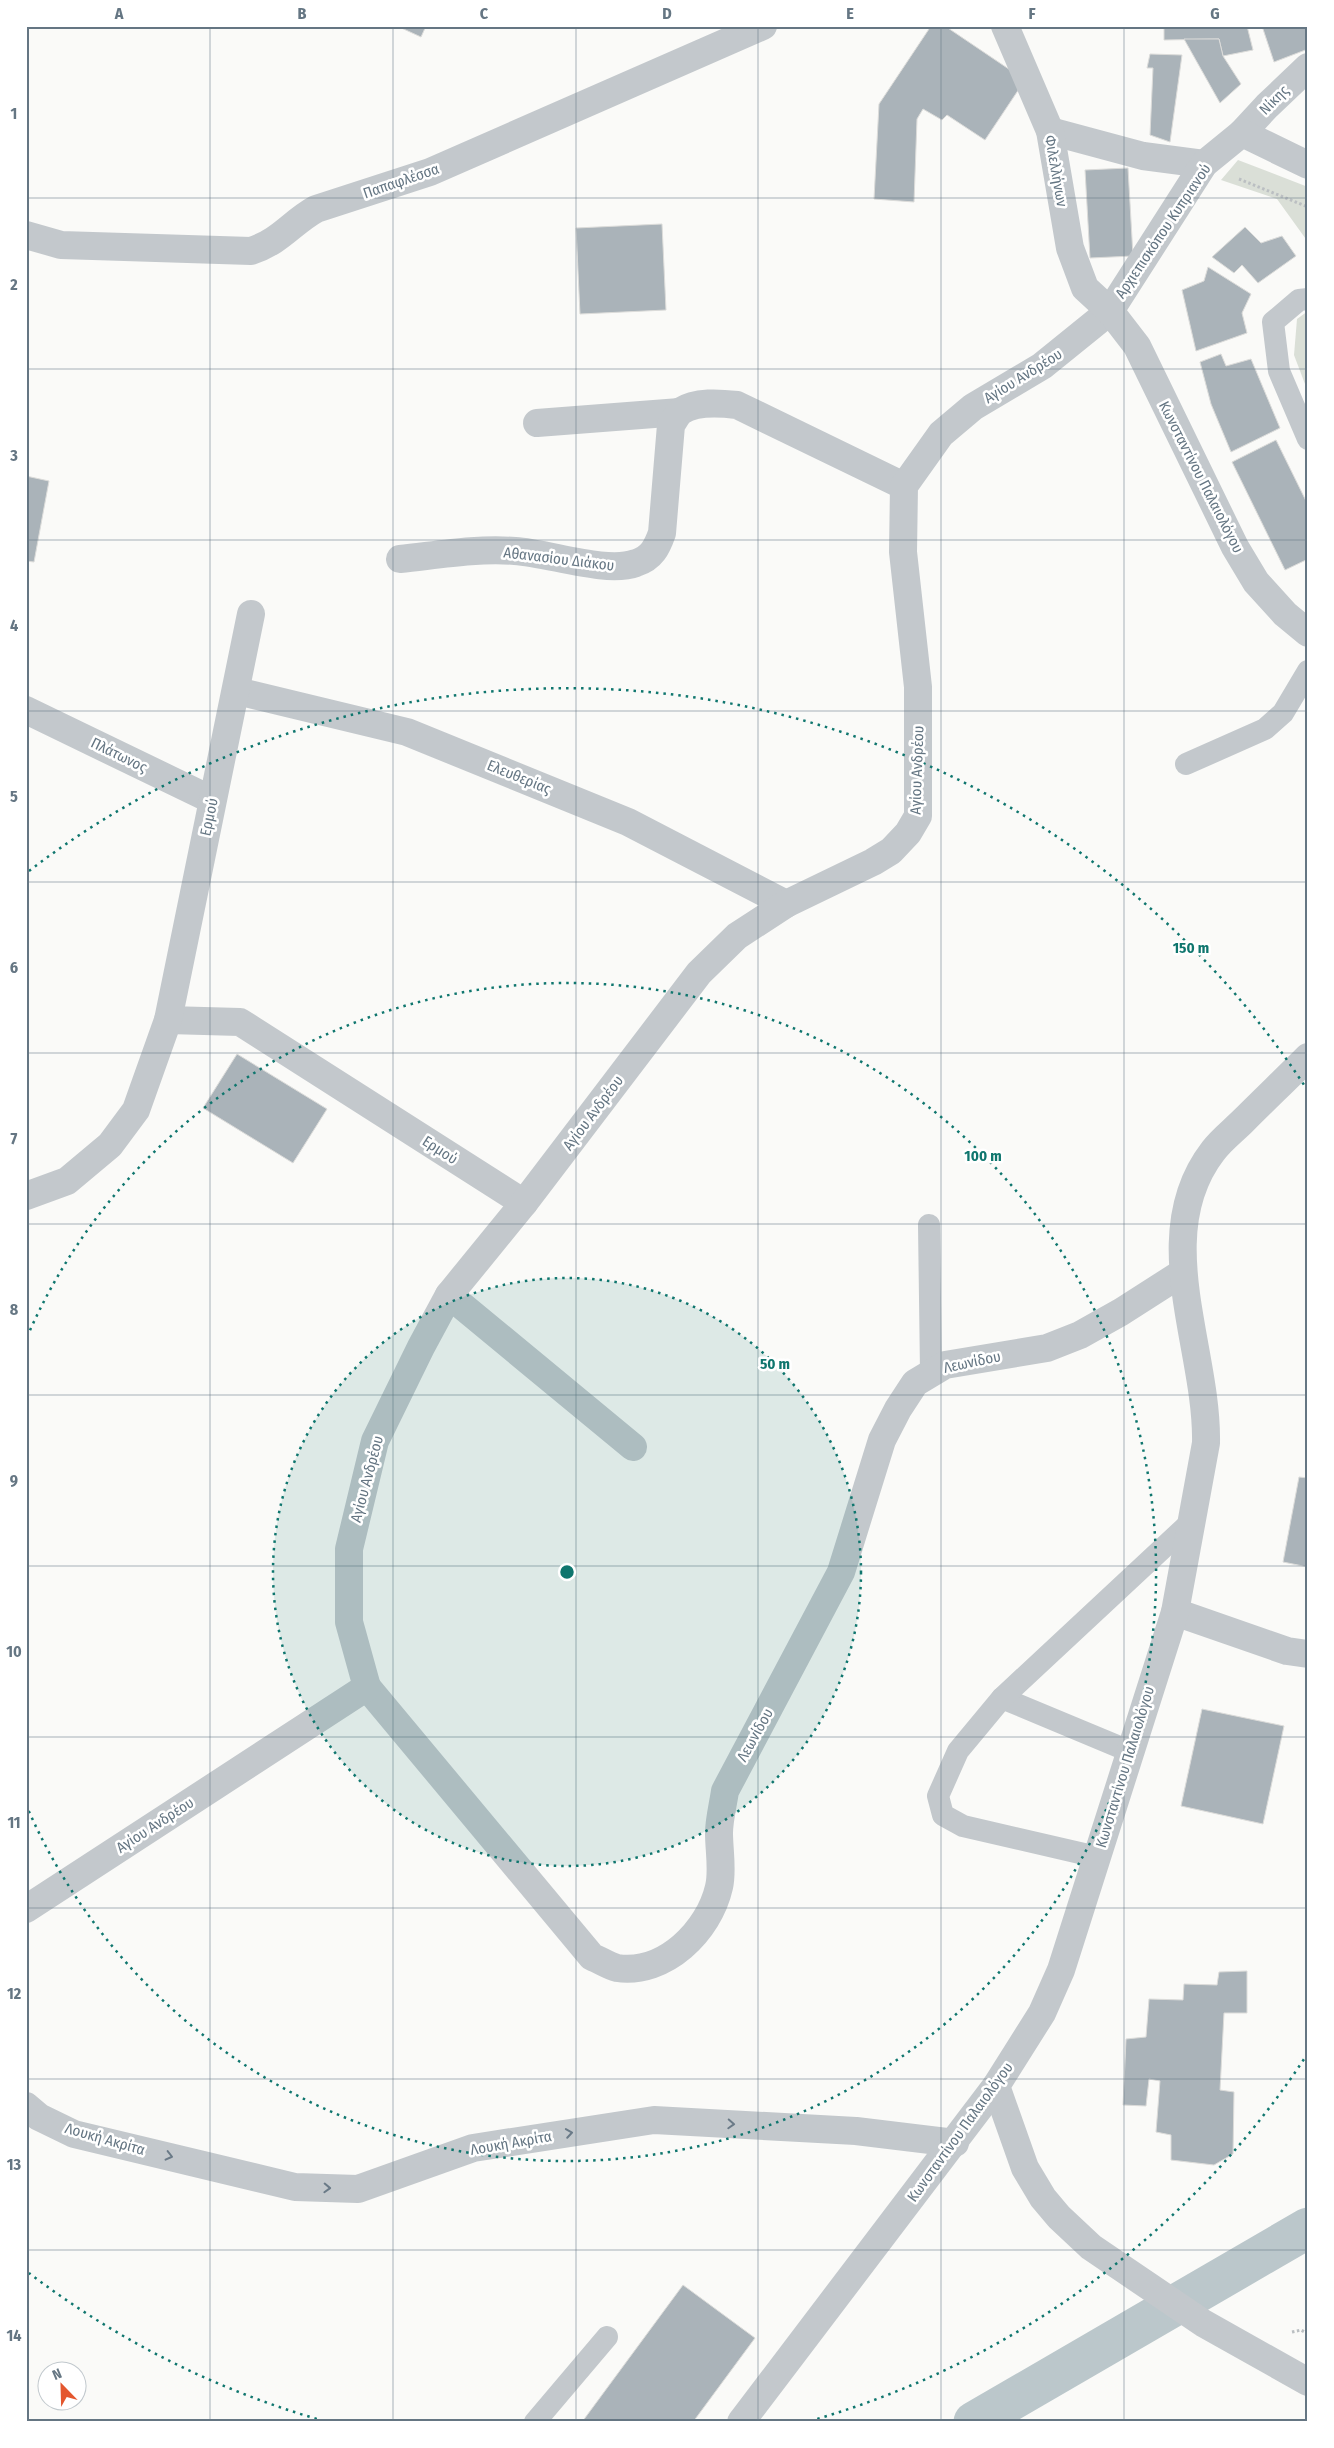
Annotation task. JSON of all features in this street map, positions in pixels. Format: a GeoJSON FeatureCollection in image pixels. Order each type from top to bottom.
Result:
{"type":"FeatureCollection","features":[{"type":"Feature","properties":{"kind":"street","name":"Παπαφλέσσα"},"geometry":{"type":"LineString","coordinates":[[26,235],[61,246],[251,251],[266,246],[283,236],[302,217],[316,209],[430,172],[763,26]]}},
{"type":"Feature","properties":{"kind":"street","name":"Φιλελλήνων"},"geometry":{"type":"LineString","coordinates":[[1005,26],[1050,131],[1070,248],[1075,264],[1085,288],[1110,311]]}},
{"type":"Feature","properties":{"kind":"street","name":"Νίκης"},"geometry":{"type":"LineString","coordinates":[[1242,134],[1267,106],[1308,68]]}},
{"type":"Feature","properties":{"kind":"street"},"geometry":{"type":"LineString","coordinates":[[1050,131],[1143,156],[1204,164]]}},
{"type":"Feature","properties":{"kind":"street"},"geometry":{"type":"LineString","coordinates":[[1242,134],[1308,165]]}},
{"type":"Feature","properties":{"kind":"street","name":"Αρχιεπισκόπου Κυπριανού"},"geometry":{"type":"LineString","coordinates":[[1110,311],[1204,164],[1242,134]]}},
{"type":"Feature","properties":{"kind":"street","name":"Αγίου Ανδρέου"},"geometry":{"type":"LineString","coordinates":[[26,1909],[367,1686],[349,1622],[349,1549],[375,1441],[421,1346],[449,1295],[524,1204],[699,973],[737,936],[786,904],[873,862],[891,851],[908,833],[918,816],[918,686],[903,552],[904,486],[941,434],[974,407],[1042,366],[1110,311]]}},
{"type":"Feature","properties":{"kind":"street","name":"Κωνσταντίνου Παλαιολόγου"},"geometry":{"type":"LineString","coordinates":[[1110,311],[1137,346],[1235,547],[1256,582],[1285,614],[1308,633]]}},
{"type":"Feature","properties":{"kind":"street"},"geometry":{"type":"LineString","coordinates":[[537,423],[680,412],[691,407],[715,403],[737,405],[904,486]]}},
{"type":"Feature","properties":{"kind":"street","name":"Αθανασίου Διάκου"},"geometry":{"type":"LineString","coordinates":[[400,559],[473,551],[515,550],[619,567],[643,560],[657,548],[662,533],[671,425],[680,412]]}},
{"type":"Feature","properties":{"kind":"street","name":"Ερμού"},"geometry":{"type":"LineString","coordinates":[[26,1196],[67,1181],[110,1145],[136,1110],[168,1020],[212,800],[237,691],[251,614]]}},
{"type":"Feature","properties":{"kind":"street","name":"Ελευθερίας"},"geometry":{"type":"LineString","coordinates":[[237,691],[407,732],[628,822],[786,904]]}},
{"type":"Feature","properties":{"kind":"street","name":"Πλάτωνος"},"geometry":{"type":"LineString","coordinates":[[26,710],[212,800]]}},
{"type":"Feature","properties":{"kind":"street","name":"Ερμού"},"geometry":{"type":"LineString","coordinates":[[168,1020],[240,1022],[524,1204]]}},
{"type":"Feature","properties":{"kind":"street","name":"Κωνσταντίνου Παλαιολόγου"},"geometry":{"type":"LineString","coordinates":[[741,2422],[996,2086],[1046,2004],[1061,1970],[1129,1751],[1175,1612],[1206,1443],[1202,1378],[1182,1273],[1182,1236],[1189,1202],[1198,1176],[1213,1151],[1308,1057]]}},
{"type":"Feature","properties":{"kind":"street","name":"Λεωνίδου"},"geometry":{"type":"LineString","coordinates":[[367,1686],[592,1957],[616,1968],[640,1968],[670,1956],[693,1938],[709,1916],[720,1886],[719,1830],[725,1792],[841,1572],[882,1440],[898,1409],[915,1383],[945,1365],[1047,1348],[1080,1335],[1121,1312],[1182,1273]]}},
{"type":"Feature","properties":{"kind":"street"},"geometry":{"type":"LineString","coordinates":[[449,1295],[633,1447]]}},
{"type":"Feature","properties":{"kind":"street"},"geometry":{"type":"LineString","coordinates":[[1175,1612],[1287,1651],[1308,1654]]}},
{"type":"Feature","properties":{"kind":"street"},"geometry":{"type":"LineString","coordinates":[[996,2086],[1025,2168],[1043,2198],[1059,2217],[1091,2247],[1194,2317],[1308,2382]]}},
{"type":"Feature","properties":{"kind":"street","name":"Λουκή Ακρίτα"},"geometry":{"type":"LineString","coordinates":[[31,2117],[74,2134],[296,2187],[358,2189],[473,2148],[654,2120],[856,2131],[954,2143]]}},
{"type":"Feature","properties":{"kind":"lane"},"geometry":{"type":"LineString","coordinates":[[1308,299],[1299,300],[1273,322],[1279,371],[1308,439]]}},
{"type":"Feature","properties":{"kind":"lane"},"geometry":{"type":"LineString","coordinates":[[1186,764],[1265,729],[1283,713],[1308,671]]}},
{"type":"Feature","properties":{"kind":"lane"},"geometry":{"type":"LineString","coordinates":[[929,1225],[931,1372]]}},
{"type":"Feature","properties":{"kind":"lane"},"geometry":{"type":"LineString","coordinates":[[1097,1857],[963,1826],[942,1815],[938,1796],[958,1751],[1002,1698],[1192,1521]]}},
{"type":"Feature","properties":{"kind":"lane"},"geometry":{"type":"LineString","coordinates":[[1002,1698],[1129,1751]]}},
{"type":"Feature","properties":{"kind":"lane"},"geometry":{"type":"LineString","coordinates":[[535,2422],[607,2337]]}},
{"type":"Feature","properties":{"kind":"path"},"geometry":{"type":"LineString","coordinates":[[1204,164],[1308,207]]}},
{"type":"Feature","properties":{"kind":"shaded area"},"geometry":{"type":"Polygon","coordinates":[[[1238,160],[1308,187],[1308,242],[1277,199],[1221,180],[1238,160]]]}},
{"type":"Feature","properties":{"kind":"shaded area"},"geometry":{"type":"Polygon","coordinates":[[[1308,311],[1308,392],[1294,355],[1297,319],[1308,311]]]}},
{"type":"Feature","properties":{"kind":"building"},"geometry":{"type":"Polygon","coordinates":[[[397,26],[426,26],[421,37],[397,26]]]}},
{"type":"Feature","properties":{"kind":"building"},"geometry":{"type":"Polygon","coordinates":[[[931,26],[945,26],[1025,80],[985,140],[947,115],[942,120],[923,109],[917,119],[914,202],[874,199],[879,104],[931,26]]]}},
{"type":"Feature","properties":{"kind":"building"},"geometry":{"type":"Polygon","coordinates":[[[1164,26],[1247,26],[1253,50],[1223,56],[1219,39],[1164,40],[1164,26]]]}},
{"type":"Feature","properties":{"kind":"building"},"geometry":{"type":"Polygon","coordinates":[[[1262,26],[1308,26],[1308,49],[1274,62],[1262,26]]]}},
{"type":"Feature","properties":{"kind":"building"},"geometry":{"type":"Polygon","coordinates":[[[1184,39],[1219,39],[1223,56],[1241,84],[1220,103],[1184,39]]]}},
{"type":"Feature","properties":{"kind":"building"},"geometry":{"type":"Polygon","coordinates":[[[1150,54],[1182,55],[1170,142],[1150,135],[1153,68],[1147,68],[1150,54]]]}},
{"type":"Feature","properties":{"kind":"building"},"geometry":{"type":"Polygon","coordinates":[[[1128,168],[1133,256],[1090,258],[1085,170],[1128,168]]]}},
{"type":"Feature","properties":{"kind":"building"},"geometry":{"type":"Polygon","coordinates":[[[662,224],[666,310],[580,314],[576,228],[662,224]]]}},
{"type":"Feature","properties":{"kind":"building"},"geometry":{"type":"Polygon","coordinates":[[[1245,227],[1261,243],[1282,236],[1296,256],[1258,283],[1242,265],[1234,273],[1212,257],[1245,227]]]}},
{"type":"Feature","properties":{"kind":"building"},"geometry":{"type":"Polygon","coordinates":[[[1208,267],[1251,294],[1242,313],[1247,333],[1196,351],[1182,290],[1204,281],[1208,267]]]}},
{"type":"Feature","properties":{"kind":"building"},"geometry":{"type":"Polygon","coordinates":[[[1221,354],[1226,366],[1251,359],[1280,428],[1231,452],[1211,404],[1200,362],[1221,354]]]}},
{"type":"Feature","properties":{"kind":"building"},"geometry":{"type":"Polygon","coordinates":[[[1276,440],[1308,505],[1308,559],[1285,570],[1232,462],[1276,440]]]}},
{"type":"Feature","properties":{"kind":"building"},"geometry":{"type":"Polygon","coordinates":[[[26,476],[49,481],[34,562],[26,561],[26,476]]]}},
{"type":"Feature","properties":{"kind":"building"},"geometry":{"type":"Polygon","coordinates":[[[237,1054],[327,1109],[293,1163],[203,1108],[237,1054]]]}},
{"type":"Feature","properties":{"kind":"building"},"geometry":{"type":"Polygon","coordinates":[[[1299,1477],[1308,1478],[1308,1567],[1283,1562],[1299,1477]]]}},
{"type":"Feature","properties":{"kind":"building"},"geometry":{"type":"Polygon","coordinates":[[[1202,1709],[1284,1726],[1263,1824],[1181,1806],[1202,1709]]]}},
{"type":"Feature","properties":{"kind":"building"},"geometry":{"type":"Polygon","coordinates":[[[1247,1971],[1247,2013],[1224,2013],[1220,2090],[1234,2092],[1233,2154],[1214,2165],[1171,2160],[1171,2135],[1156,2132],[1160,2081],[1149,2079],[1146,2106],[1123,2105],[1126,2039],[1146,2037],[1149,1999],[1183,2000],[1184,1984],[1217,1985],[1219,1972],[1247,1971]]]}},
{"type":"Feature","properties":{"kind":"building"},"geometry":{"type":"Polygon","coordinates":[[[683,2285],[755,2338],[693,2422],[582,2422],[683,2285]]]}},
{"type":"Feature","properties":{"kind":"waterway"},"geometry":{"type":"LineString","coordinates":[[974,2422],[1308,2228]]}}]}
